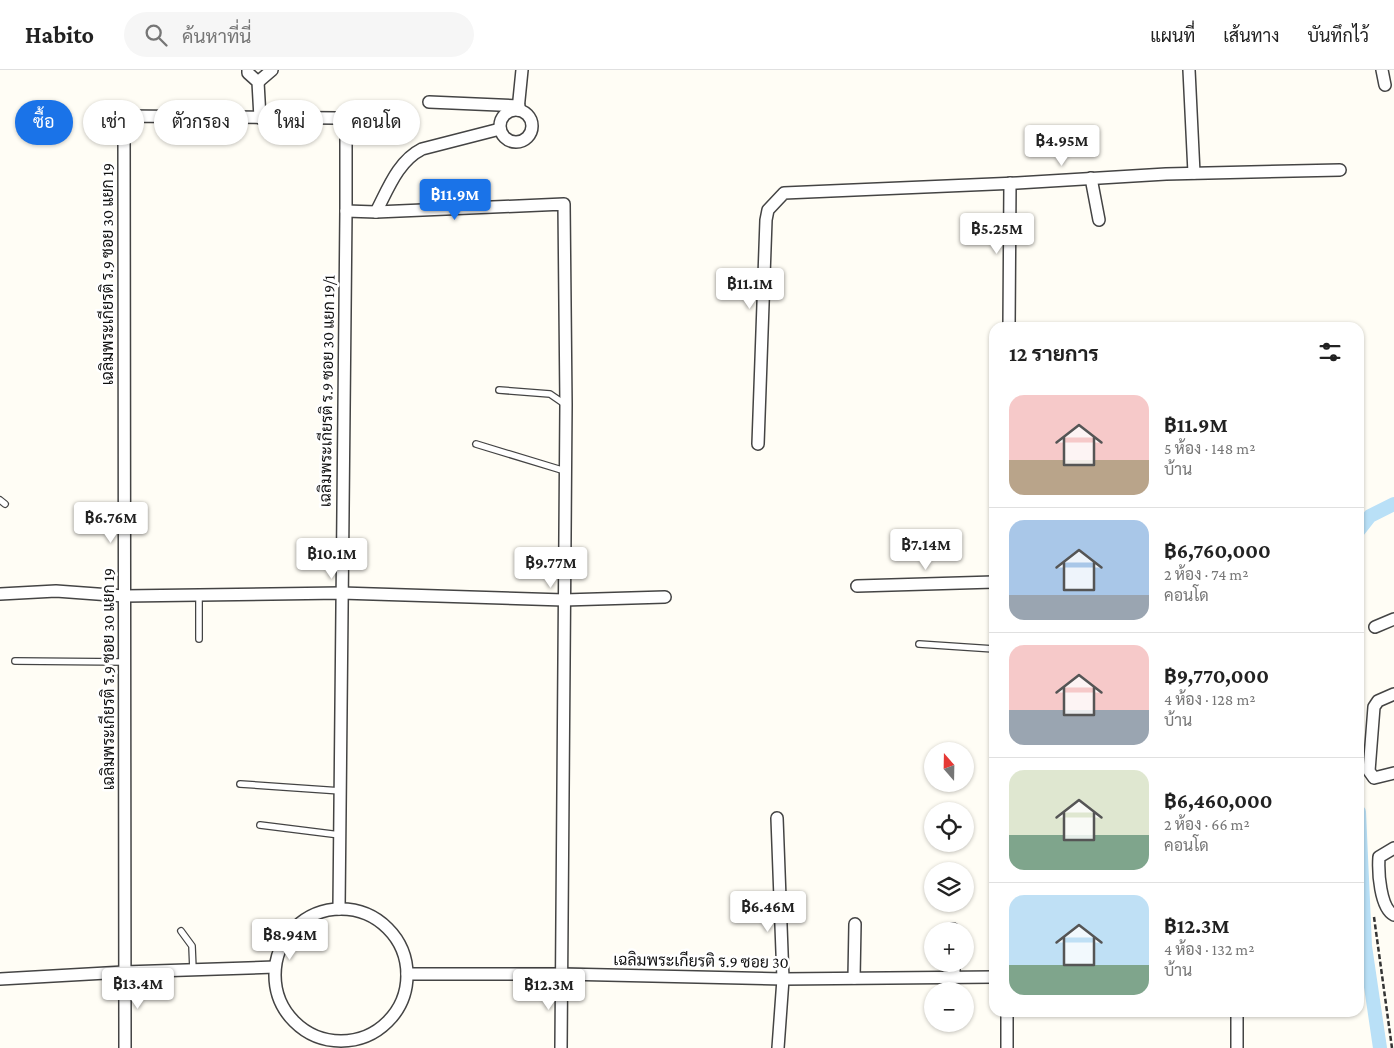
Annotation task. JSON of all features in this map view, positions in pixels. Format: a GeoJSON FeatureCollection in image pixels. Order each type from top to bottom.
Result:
{"type":"FeatureCollection","features":[{"type":"Feature","properties":{"kind":"street"},"geometry":{"type":"LineString","coordinates":[[248,70],[248,73],[258,82],[259,100]]}},
{"type":"Feature","properties":{"kind":"street"},"geometry":{"type":"LineString","coordinates":[[258,82],[272,70]]}},
{"type":"Feature","properties":{"kind":"street"},"geometry":{"type":"LineString","coordinates":[[518,108],[522,70]]}},
{"type":"Feature","properties":{"kind":"street"},"geometry":{"type":"LineString","coordinates":[[1189,70],[1194,173]]}},
{"type":"Feature","properties":{"kind":"street"},"geometry":{"type":"LineString","coordinates":[[1382,70],[1385,85]]}},
{"type":"Feature","properties":{"kind":"street"},"geometry":{"type":"LineString","coordinates":[[429,102],[518,108],[528,115],[532,124],[529,135],[526,138],[521,141],[510,141],[502,134],[500,124],[505,115],[518,108]]}},
{"type":"Feature","properties":{"kind":"street","name":"เฉลิมพระเกียรติ ร.9 ซอย 30 แยก 19"},"geometry":{"type":"LineString","coordinates":[[125,1048],[124,116],[258,118]]}},
{"type":"Feature","properties":{"kind":"street","name":"เฉลิมพระเกียรติ ร.9 ซอย 30 แยก 19/1"},"geometry":{"type":"LineString","coordinates":[[323,118],[337,118],[343,123],[346,134],[339,909]]}},
{"type":"Feature","properties":{"kind":"street"},"geometry":{"type":"LineString","coordinates":[[376,212],[394,176],[410,155],[422,149],[500,129]]}},
{"type":"Feature","properties":{"kind":"street"},"geometry":{"type":"LineString","coordinates":[[758,444],[766,220],[768,210],[784,193],[1194,173],[1340,170]]}},
{"type":"Feature","properties":{"kind":"street"},"geometry":{"type":"LineString","coordinates":[[1091,178],[1099,220]]}},
{"type":"Feature","properties":{"kind":"street"},"geometry":{"type":"LineString","coordinates":[[1009,322],[1010,183]]}},
{"type":"Feature","properties":{"kind":"street"},"geometry":{"type":"LineString","coordinates":[[346,211],[376,212],[564,204],[566,405],[561,1048]]}},
{"type":"Feature","properties":{"kind":"street"},"geometry":{"type":"LineString","coordinates":[[857,586],[989,582]]}},
{"type":"Feature","properties":{"kind":"street"},"geometry":{"type":"LineString","coordinates":[[0,594],[56,591],[124,596],[342,593],[564,600],[665,597]]}},
{"type":"Feature","properties":{"kind":"street"},"geometry":{"type":"LineString","coordinates":[[1375,627],[1394,619]]}},
{"type":"Feature","properties":{"kind":"street"},"geometry":{"type":"LineString","coordinates":[[1394,694],[1378,701],[1374,707],[1369,771],[1374,778],[1382,778],[1394,773]]}},
{"type":"Feature","properties":{"kind":"street"},"geometry":{"type":"LineString","coordinates":[[777,818],[783,979],[778,1048]]}},
{"type":"Feature","properties":{"kind":"street"},"geometry":{"type":"LineString","coordinates":[[1394,848],[1379,857],[1378,868],[1385,906],[1394,915]]}},
{"type":"Feature","properties":{"kind":"street"},"geometry":{"type":"LineString","coordinates":[[339,909],[360,912],[378,921],[394,935],[403,953],[407,974],[404,993],[396,1012],[382,1026],[365,1036],[345,1044],[326,1040],[308,1033],[292,1021],[281,1005],[275,986],[275,967],[280,949],[290,933],[304,920],[320,912],[339,909]]}},
{"type":"Feature","properties":{"kind":"street"},"geometry":{"type":"LineString","coordinates":[[854,978],[855,924]]}},
{"type":"Feature","properties":{"kind":"street"},"geometry":{"type":"LineString","coordinates":[[0,979],[124,972],[275,967]]}},
{"type":"Feature","properties":{"kind":"street"},"geometry":{"type":"LineString","coordinates":[[954,972],[954,977]]}},
{"type":"Feature","properties":{"kind":"street","name":"เฉลิมพระเกียรติ ร.9 ซอย 30"},"geometry":{"type":"LineString","coordinates":[[407,974],[563,974],[783,979],[989,977]]}},
{"type":"Feature","properties":{"kind":"street"},"geometry":{"type":"LineString","coordinates":[[1007,1017],[1007,1048]]}},
{"type":"Feature","properties":{"kind":"street"},"geometry":{"type":"LineString","coordinates":[[1237,1017],[1237,1048]]}},
{"type":"Feature","properties":{"kind":"lane"},"geometry":{"type":"LineString","coordinates":[[499,390],[550,394],[566,405]]}},
{"type":"Feature","properties":{"kind":"lane"},"geometry":{"type":"LineString","coordinates":[[476,444],[565,471]]}},
{"type":"Feature","properties":{"kind":"lane"},"geometry":{"type":"LineString","coordinates":[[199,596],[199,639]]}},
{"type":"Feature","properties":{"kind":"lane"},"geometry":{"type":"LineString","coordinates":[[919,644],[989,648]]}},
{"type":"Feature","properties":{"kind":"lane"},"geometry":{"type":"LineString","coordinates":[[15,661],[126,662]]}},
{"type":"Feature","properties":{"kind":"lane"},"geometry":{"type":"LineString","coordinates":[[240,784],[341,791]]}},
{"type":"Feature","properties":{"kind":"lane"},"geometry":{"type":"LineString","coordinates":[[260,825],[340,835]]}},
{"type":"Feature","properties":{"kind":"lane"},"geometry":{"type":"LineString","coordinates":[[181,931],[192,946],[193,970]]}},
{"type":"Feature","properties":{"kind":"path"},"geometry":{"type":"LineString","coordinates":[[1374,917],[1392,1048]]}},
{"type":"Feature","properties":{"kind":"waterway"},"geometry":{"type":"LineString","coordinates":[[1364,524],[1370,516],[1394,504]]}},
{"type":"Feature","properties":{"kind":"waterway"},"geometry":{"type":"LineString","coordinates":[[1364,924],[1365,946],[1380,1048]]}}]}
